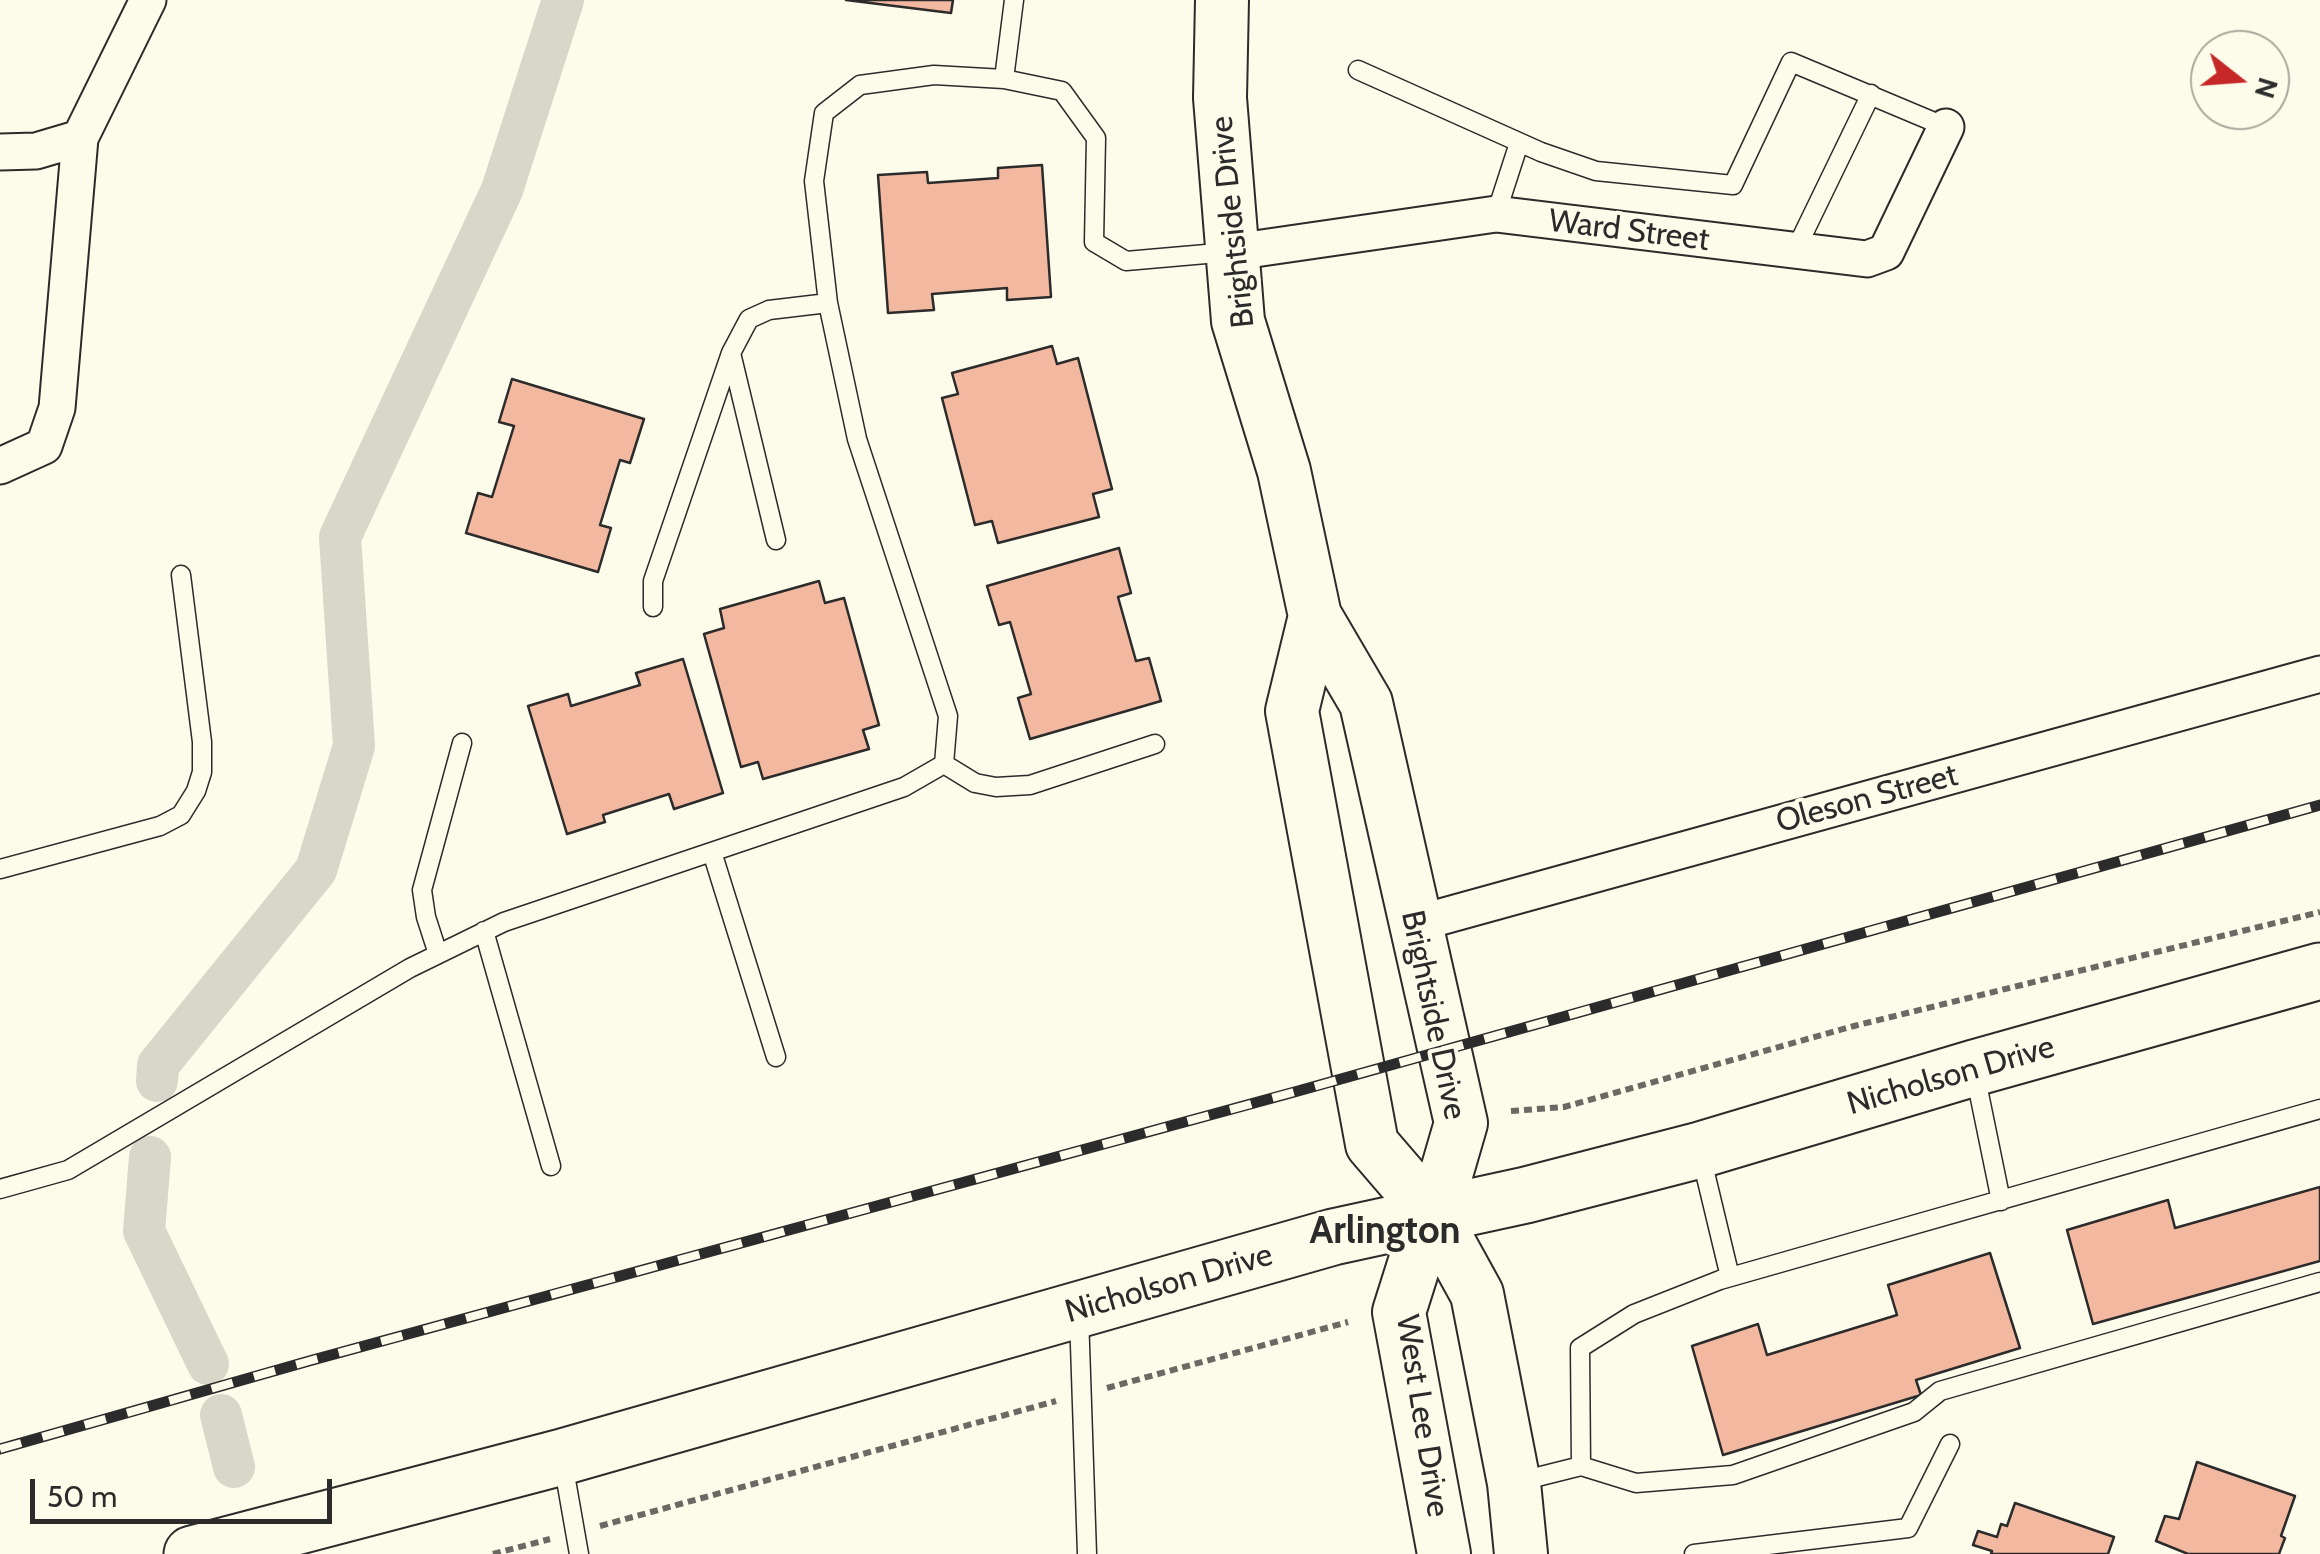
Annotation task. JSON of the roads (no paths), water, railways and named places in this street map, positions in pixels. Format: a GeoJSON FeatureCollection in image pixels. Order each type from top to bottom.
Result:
{"type":"FeatureCollection","features":[{"type":"Feature","properties":{"kind":"main road","name":"Brightside Drive"},"geometry":{"type":"LineString","coordinates":[[1222,0],[1220,98],[1238,321],[1284,471],[1315,616],[1366,704],[1461,1123],[1425,1236]]}},
{"type":"Feature","properties":{"kind":"main road","name":"Brightside Drive"},"geometry":{"type":"LineString","coordinates":[[1315,616],[1292,711],[1372,1144],[1425,1236]]}},
{"type":"Feature","properties":{"kind":"main road","name":"Nicholson Drive"},"geometry":{"type":"LineString","coordinates":[[192,1554],[562,1457],[1334,1237],[1425,1236],[1974,1068],[2320,971]]}},
{"type":"Feature","properties":{"kind":"main road"},"geometry":{"type":"LineString","coordinates":[[1425,1236],[1477,1294],[1514,1483],[1521,1554]]}},
{"type":"Feature","properties":{"kind":"main road","name":"West Lee Drive"},"geometry":{"type":"LineString","coordinates":[[1425,1236],[1400,1312],[1444,1554]]}},
{"type":"Feature","properties":{"kind":"street"},"geometry":{"type":"LineString","coordinates":[[0,466],[44,446],[57,408],[80,138],[148,0]]}},
{"type":"Feature","properties":{"kind":"street","name":"Ward Street"},"geometry":{"type":"LineString","coordinates":[[1234,252],[1496,214],[1867,259],[1886,252],[1946,127]]}},
{"type":"Feature","properties":{"kind":"street"},"geometry":{"type":"LineString","coordinates":[[0,152],[36,150],[80,138]]}},
{"type":"Feature","properties":{"kind":"street","name":"Oleson Street"},"geometry":{"type":"LineString","coordinates":[[1414,924],[2320,674]]}},
{"type":"Feature","properties":{"kind":"lane"},"geometry":{"type":"LineString","coordinates":[[1004,79],[1014,0]]}},
{"type":"Feature","properties":{"kind":"lane"},"geometry":{"type":"LineString","coordinates":[[1358,70],[1519,142],[1596,171],[1733,186],[1791,62],[1946,127]]}},
{"type":"Feature","properties":{"kind":"lane"},"geometry":{"type":"LineString","coordinates":[[944,764],[948,716],[857,439],[828,304],[814,181],[824,113],[860,85],[934,75],[1004,79],[1062,92],[1096,138],[1094,242],[1126,261],[1234,252]]}},
{"type":"Feature","properties":{"kind":"lane"},"geometry":{"type":"LineString","coordinates":[[1795,252],[1871,94]]}},
{"type":"Feature","properties":{"kind":"lane"},"geometry":{"type":"LineString","coordinates":[[1496,214],[1519,142]]}},
{"type":"Feature","properties":{"kind":"lane"},"geometry":{"type":"LineString","coordinates":[[653,607],[652,581],[731,352],[750,319],[769,310],[828,304]]}},
{"type":"Feature","properties":{"kind":"lane"},"geometry":{"type":"LineString","coordinates":[[731,352],[776,540]]}},
{"type":"Feature","properties":{"kind":"lane"},"geometry":{"type":"LineString","coordinates":[[0,869],[160,826],[182,814],[202,772],[202,742],[181,575]]}},
{"type":"Feature","properties":{"kind":"lane"},"geometry":{"type":"LineString","coordinates":[[438,954],[422,890],[462,742]]}},
{"type":"Feature","properties":{"kind":"lane"},"geometry":{"type":"LineString","coordinates":[[944,764],[975,783],[996,787],[1030,784],[1155,744]]}},
{"type":"Feature","properties":{"kind":"lane"},"geometry":{"type":"LineString","coordinates":[[0,1189],[68,1170],[484,931],[904,787],[944,764]]}},
{"type":"Feature","properties":{"kind":"lane"},"geometry":{"type":"LineString","coordinates":[[712,852],[776,1056]]}},
{"type":"Feature","properties":{"kind":"lane"},"geometry":{"type":"LineString","coordinates":[[484,931],[551,1166]]}},
{"type":"Feature","properties":{"kind":"lane"},"geometry":{"type":"LineString","coordinates":[[1974,1068],[2000,1201]]}},
{"type":"Feature","properties":{"kind":"lane"},"geometry":{"type":"LineString","coordinates":[[1581,1466],[1580,1348],[1634,1314],[1730,1277],[2320,1110]]}},
{"type":"Feature","properties":{"kind":"lane"},"geometry":{"type":"LineString","coordinates":[[1700,1150],[1730,1277]]}},
{"type":"Feature","properties":{"kind":"lane"},"geometry":{"type":"LineString","coordinates":[[1514,1483],[1581,1466],[1636,1483],[1734,1475],[1914,1412],[1940,1391],[2320,1282]]}},
{"type":"Feature","properties":{"kind":"lane"},"geometry":{"type":"LineString","coordinates":[[1079,1310],[1087,1554]]}},
{"type":"Feature","properties":{"kind":"lane"},"geometry":{"type":"LineString","coordinates":[[1694,1554],[1908,1528],[1950,1444]]}},
{"type":"Feature","properties":{"kind":"lane"},"geometry":{"type":"LineString","coordinates":[[562,1457],[578,1554]]}},
{"type":"Feature","properties":{"kind":"waterway"},"geometry":{"type":"LineString","coordinates":[[157,1081],[158,1065],[316,870],[354,746],[340,537],[502,190],[563,0]]}},
{"type":"Feature","properties":{"kind":"waterway"},"geometry":{"type":"LineString","coordinates":[[150,1157],[144,1231],[208,1364]]}},
{"type":"Feature","properties":{"kind":"waterway"},"geometry":{"type":"LineString","coordinates":[[221,1415],[234,1467]]}},
{"type":"Feature","properties":{"kind":"railway"},"geometry":{"type":"LineString","coordinates":[[0,1449],[2320,805]]}},
{"type":"Feature","properties":{"kind":"district","name":"Arlington"},"geometry":{"type":"Point","coordinates":[1385,1232]}}]}
